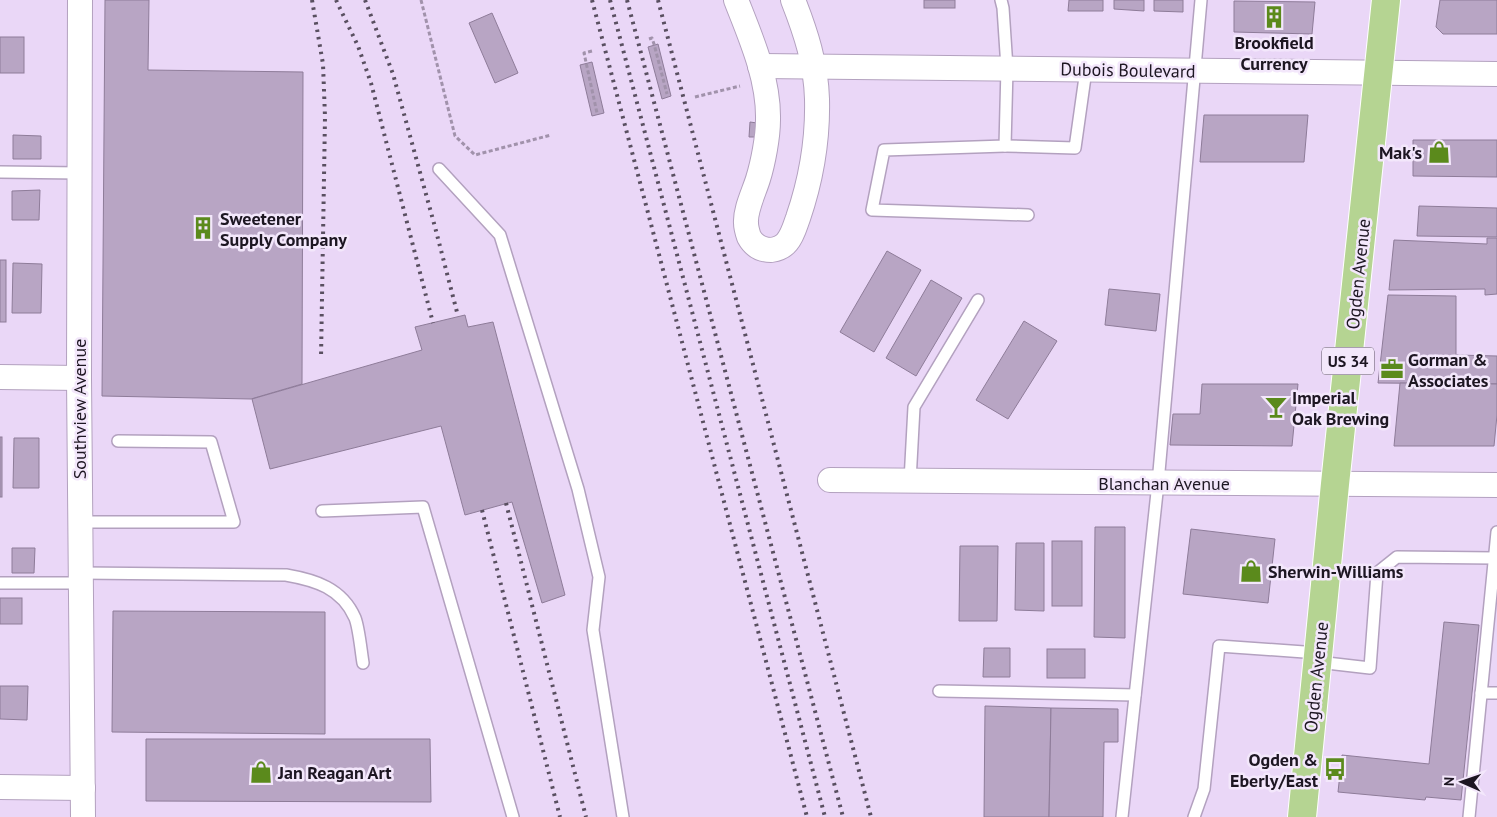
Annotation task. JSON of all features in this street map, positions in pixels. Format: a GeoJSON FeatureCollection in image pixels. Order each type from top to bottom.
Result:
{"type":"FeatureCollection","features":[{"type":"Feature","properties":{"kind":"main road","name":"Ogden Avenue"},"geometry":{"type":"LineString","coordinates":[[1302,817],[1386,0]]}},
{"type":"Feature","properties":{"kind":"street","name":"Southview Avenue"},"geometry":{"type":"LineString","coordinates":[[80,0],[79,378],[82,817]]}},
{"type":"Feature","properties":{"kind":"street"},"geometry":{"type":"LineString","coordinates":[[736,0],[760,66],[767,93],[768,120],[759,178],[749,206],[746,223],[749,236],[756,246],[766,250],[778,249],[788,242],[794,228],[808,185],[816,132],[815,66],[809,42],[793,0]]}},
{"type":"Feature","properties":{"kind":"street","name":"Dubois Boulevard"},"geometry":{"type":"LineString","coordinates":[[760,66],[1497,74]]}},
{"type":"Feature","properties":{"kind":"street"},"geometry":{"type":"LineString","coordinates":[[0,377],[79,378]]}},
{"type":"Feature","properties":{"kind":"street","name":"Blanchan Avenue"},"geometry":{"type":"LineString","coordinates":[[830,480],[1497,485]]}},
{"type":"Feature","properties":{"kind":"street"},"geometry":{"type":"LineString","coordinates":[[0,787],[83,788]]}},
{"type":"Feature","properties":{"kind":"lane"},"geometry":{"type":"LineString","coordinates":[[1001,0],[1006,68],[1005,146]]}},
{"type":"Feature","properties":{"kind":"lane"},"geometry":{"type":"LineString","coordinates":[[1122,817],[1158,483],[1201,0]]}},
{"type":"Feature","properties":{"kind":"lane"},"geometry":{"type":"LineString","coordinates":[[1028,214],[872,210],[884,150],[1005,146],[1074,148],[1086,70]]}},
{"type":"Feature","properties":{"kind":"lane"},"geometry":{"type":"LineString","coordinates":[[439,169],[500,235],[578,489],[599,577],[592,630],[623,817]]}},
{"type":"Feature","properties":{"kind":"lane"},"geometry":{"type":"LineString","coordinates":[[0,172],[80,173]]}},
{"type":"Feature","properties":{"kind":"lane"},"geometry":{"type":"LineString","coordinates":[[910,481],[914,408],[978,300]]}},
{"type":"Feature","properties":{"kind":"lane"},"geometry":{"type":"LineString","coordinates":[[80,522],[234,522],[211,442],[118,441]]}},
{"type":"Feature","properties":{"kind":"lane"},"geometry":{"type":"LineString","coordinates":[[322,510],[423,507],[513,817]]}},
{"type":"Feature","properties":{"kind":"lane"},"geometry":{"type":"LineString","coordinates":[[1469,817],[1497,532]]}},
{"type":"Feature","properties":{"kind":"lane"},"geometry":{"type":"LineString","coordinates":[[1194,817],[1204,789],[1219,646],[1318,658],[1370,668],[1376,573],[1397,557],[1495,558]]}},
{"type":"Feature","properties":{"kind":"lane"},"geometry":{"type":"LineString","coordinates":[[0,582],[81,578],[286,575],[305,578],[328,587],[344,601],[355,618],[363,663]]}},
{"type":"Feature","properties":{"kind":"lane"},"geometry":{"type":"LineString","coordinates":[[939,691],[1135,695]]}},
{"type":"Feature","properties":{"kind":"lane"},"geometry":{"type":"LineString","coordinates":[[1482,693],[1497,693]]}},
{"type":"Feature","properties":{"kind":"path"},"geometry":{"type":"LineString","coordinates":[[421,0],[455,136],[475,156],[551,135]]}},
{"type":"Feature","properties":{"kind":"path"},"geometry":{"type":"LineString","coordinates":[[649,39],[652,38],[654,44],[667,94]]}},
{"type":"Feature","properties":{"kind":"path"},"geometry":{"type":"LineString","coordinates":[[592,51],[584,53],[598,112]]}},
{"type":"Feature","properties":{"kind":"path"},"geometry":{"type":"LineString","coordinates":[[695,97],[744,85],[760,66]]}},
{"type":"Feature","properties":{"kind":"building","name":"Sweetener Supply Company"},"geometry":{"type":"Polygon","coordinates":[[[105,0],[149,0],[148,70],[303,72],[302,384],[251,399],[102,396],[105,0]]]}},
{"type":"Feature","properties":{"kind":"building"},"geometry":{"type":"Polygon","coordinates":[[[924,0],[955,0],[955,8],[924,8],[924,0]]]}},
{"type":"Feature","properties":{"kind":"building"},"geometry":{"type":"Polygon","coordinates":[[[1069,0],[1103,0],[1103,11],[1068,11],[1069,0]]]}},
{"type":"Feature","properties":{"kind":"building"},"geometry":{"type":"Polygon","coordinates":[[[1114,0],[1144,0],[1144,11],[1114,9],[1114,0]]]}},
{"type":"Feature","properties":{"kind":"building"},"geometry":{"type":"Polygon","coordinates":[[[1154,0],[1183,0],[1183,12],[1154,11],[1154,0]]]}},
{"type":"Feature","properties":{"kind":"building"},"geometry":{"type":"Polygon","coordinates":[[[1440,0],[1497,0],[1497,34],[1443,34],[1436,27],[1440,0]]]}},
{"type":"Feature","properties":{"kind":"building","name":"Brookfield Currency"},"geometry":{"type":"Polygon","coordinates":[[[1234,1],[1315,2],[1312,34],[1234,32],[1234,1]]]}},
{"type":"Feature","properties":{"kind":"building"},"geometry":{"type":"Polygon","coordinates":[[[492,13],[518,73],[495,83],[469,23],[492,13]]]}},
{"type":"Feature","properties":{"kind":"building"},"geometry":{"type":"Polygon","coordinates":[[[0,37],[24,37],[24,73],[0,73],[0,37]]]}},
{"type":"Feature","properties":{"kind":"building"},"geometry":{"type":"Polygon","coordinates":[[[658,44],[671,96],[662,99],[648,47],[658,44]]]}},
{"type":"Feature","properties":{"kind":"building"},"geometry":{"type":"Polygon","coordinates":[[[592,62],[604,113],[592,116],[580,65],[592,62]]]}},
{"type":"Feature","properties":{"kind":"building"},"geometry":{"type":"Polygon","coordinates":[[[1204,115],[1308,115],[1304,162],[1200,162],[1204,115]]]}},
{"type":"Feature","properties":{"kind":"building"},"geometry":{"type":"Polygon","coordinates":[[[750,122],[757,123],[756,137],[749,137],[750,122]]]}},
{"type":"Feature","properties":{"kind":"building"},"geometry":{"type":"Polygon","coordinates":[[[13,135],[41,136],[41,159],[13,159],[13,135]]]}},
{"type":"Feature","properties":{"kind":"building"},"geometry":{"type":"Polygon","coordinates":[[[1413,140],[1497,140],[1497,177],[1413,176],[1413,140]]]}},
{"type":"Feature","properties":{"kind":"building"},"geometry":{"type":"Polygon","coordinates":[[[40,190],[39,220],[12,220],[12,191],[40,190]]]}},
{"type":"Feature","properties":{"kind":"building"},"geometry":{"type":"Polygon","coordinates":[[[1419,206],[1497,208],[1497,237],[1417,236],[1419,206]]]}},
{"type":"Feature","properties":{"kind":"building"},"geometry":{"type":"Polygon","coordinates":[[[1487,238],[1497,238],[1497,294],[1485,295],[1485,289],[1389,290],[1394,240],[1487,244],[1487,238]]]}},
{"type":"Feature","properties":{"kind":"building"},"geometry":{"type":"Polygon","coordinates":[[[887,251],[921,270],[874,352],[840,332],[887,251]]]}},
{"type":"Feature","properties":{"kind":"building"},"geometry":{"type":"Polygon","coordinates":[[[0,260],[6,260],[6,322],[0,322],[0,260]]]}},
{"type":"Feature","properties":{"kind":"building"},"geometry":{"type":"Polygon","coordinates":[[[13,263],[42,264],[41,313],[12,313],[13,263]]]}},
{"type":"Feature","properties":{"kind":"building"},"geometry":{"type":"Polygon","coordinates":[[[931,280],[962,298],[916,376],[886,358],[931,280]]]}},
{"type":"Feature","properties":{"kind":"building"},"geometry":{"type":"Polygon","coordinates":[[[1109,289],[1160,294],[1156,331],[1105,325],[1109,289]]]}},
{"type":"Feature","properties":{"kind":"building"},"geometry":{"type":"Polygon","coordinates":[[[1388,295],[1456,296],[1456,355],[1497,356],[1497,384],[1378,383],[1388,295]]]}},
{"type":"Feature","properties":{"kind":"building"},"geometry":{"type":"Polygon","coordinates":[[[465,315],[468,327],[493,322],[565,595],[542,603],[512,502],[465,515],[441,426],[270,469],[252,399],[422,350],[415,327],[465,315]]]}},
{"type":"Feature","properties":{"kind":"building"},"geometry":{"type":"Polygon","coordinates":[[[1024,321],[1057,341],[1008,419],[976,400],[1024,321]]]}},
{"type":"Feature","properties":{"kind":"building"},"geometry":{"type":"Polygon","coordinates":[[[1400,383],[1497,384],[1494,446],[1394,446],[1400,383]]]}},
{"type":"Feature","properties":{"kind":"building"},"geometry":{"type":"Polygon","coordinates":[[[1202,384],[1298,384],[1292,446],[1170,445],[1173,414],[1200,414],[1202,384]]]}},
{"type":"Feature","properties":{"kind":"building"},"geometry":{"type":"Polygon","coordinates":[[[0,437],[2,437],[2,497],[0,497],[0,437]]]}},
{"type":"Feature","properties":{"kind":"building"},"geometry":{"type":"Polygon","coordinates":[[[14,438],[39,438],[39,488],[13,488],[14,438]]]}},
{"type":"Feature","properties":{"kind":"building"},"geometry":{"type":"Polygon","coordinates":[[[1095,527],[1125,527],[1125,638],[1094,637],[1095,527]]]}},
{"type":"Feature","properties":{"kind":"building"},"geometry":{"type":"Polygon","coordinates":[[[1191,529],[1275,539],[1268,603],[1183,594],[1191,529]]]}},
{"type":"Feature","properties":{"kind":"building"},"geometry":{"type":"Polygon","coordinates":[[[1052,541],[1082,541],[1082,606],[1052,606],[1052,541]]]}},
{"type":"Feature","properties":{"kind":"building"},"geometry":{"type":"Polygon","coordinates":[[[1016,543],[1044,543],[1044,611],[1015,610],[1016,543]]]}},
{"type":"Feature","properties":{"kind":"building"},"geometry":{"type":"Polygon","coordinates":[[[960,546],[998,546],[997,621],[959,621],[960,546]]]}},
{"type":"Feature","properties":{"kind":"building"},"geometry":{"type":"Polygon","coordinates":[[[12,548],[35,548],[34,573],[12,573],[12,548]]]}},
{"type":"Feature","properties":{"kind":"building"},"geometry":{"type":"Polygon","coordinates":[[[0,598],[22,598],[22,624],[0,624],[0,598]]]}},
{"type":"Feature","properties":{"kind":"building"},"geometry":{"type":"Polygon","coordinates":[[[113,611],[325,612],[325,734],[112,732],[113,611]]]}},
{"type":"Feature","properties":{"kind":"building"},"geometry":{"type":"Polygon","coordinates":[[[1444,622],[1479,625],[1461,800],[1426,797],[1425,800],[1338,792],[1342,755],[1429,764],[1444,622]]]}},
{"type":"Feature","properties":{"kind":"building"},"geometry":{"type":"Polygon","coordinates":[[[984,648],[1010,648],[1010,677],[983,677],[984,648]]]}},
{"type":"Feature","properties":{"kind":"building"},"geometry":{"type":"Polygon","coordinates":[[[1047,649],[1085,649],[1085,678],[1047,678],[1047,649]]]}},
{"type":"Feature","properties":{"kind":"building"},"geometry":{"type":"Polygon","coordinates":[[[0,686],[28,686],[27,720],[0,719],[0,686]]]}},
{"type":"Feature","properties":{"kind":"building"},"geometry":{"type":"Polygon","coordinates":[[[985,706],[1051,708],[1049,817],[984,817],[985,706]]]}},
{"type":"Feature","properties":{"kind":"building"},"geometry":{"type":"Polygon","coordinates":[[[1051,708],[1118,709],[1118,742],[1104,742],[1103,817],[1049,817],[1051,708]]]}},
{"type":"Feature","properties":{"kind":"building"},"geometry":{"type":"Polygon","coordinates":[[[146,739],[430,739],[431,802],[146,801],[146,739]]]}},
{"type":"Feature","properties":{"kind":"railway"},"geometry":{"type":"LineString","coordinates":[[312,0],[323,64],[325,117],[321,358]]}},
{"type":"Feature","properties":{"kind":"railway"},"geometry":{"type":"LineString","coordinates":[[336,0],[358,46],[371,83],[433,323]]}},
{"type":"Feature","properties":{"kind":"railway"},"geometry":{"type":"LineString","coordinates":[[365,0],[393,74],[458,316]]}},
{"type":"Feature","properties":{"kind":"railway"},"geometry":{"type":"LineString","coordinates":[[592,0],[807,817]]}},
{"type":"Feature","properties":{"kind":"railway"},"geometry":{"type":"LineString","coordinates":[[610,0],[825,817]]}},
{"type":"Feature","properties":{"kind":"railway"},"geometry":{"type":"LineString","coordinates":[[627,0],[843,817]]}},
{"type":"Feature","properties":{"kind":"railway"},"geometry":{"type":"LineString","coordinates":[[658,0],[871,817]]}},
{"type":"Feature","properties":{"kind":"railway"},"geometry":{"type":"LineString","coordinates":[[506,503],[586,817]]}},
{"type":"Feature","properties":{"kind":"railway"},"geometry":{"type":"LineString","coordinates":[[482,510],[560,817]]}},
{"type":"Feature","properties":{"kind":"place","name":"Brookfield Currency"},"geometry":{"type":"Point","coordinates":[1274,17]}},
{"type":"Feature","properties":{"kind":"place","name":"Mak's"},"geometry":{"type":"Point","coordinates":[1439,152]}},
{"type":"Feature","properties":{"kind":"place","name":"Sweetener Supply Company"},"geometry":{"type":"Point","coordinates":[203,228]}},
{"type":"Feature","properties":{"kind":"place","name":"Gorman & Associates"},"geometry":{"type":"Point","coordinates":[1392,369]}},
{"type":"Feature","properties":{"kind":"place","name":"Imperial Oak Brewing"},"geometry":{"type":"Point","coordinates":[1276,407]}},
{"type":"Feature","properties":{"kind":"place","name":"Sherwin-Williams"},"geometry":{"type":"Point","coordinates":[1251,571]}},
{"type":"Feature","properties":{"kind":"place","name":"Ogden & Eberly/East"},"geometry":{"type":"Point","coordinates":[1335,769]}},
{"type":"Feature","properties":{"kind":"place","name":"Jan Reagan Art"},"geometry":{"type":"Point","coordinates":[261,772]}}]}
